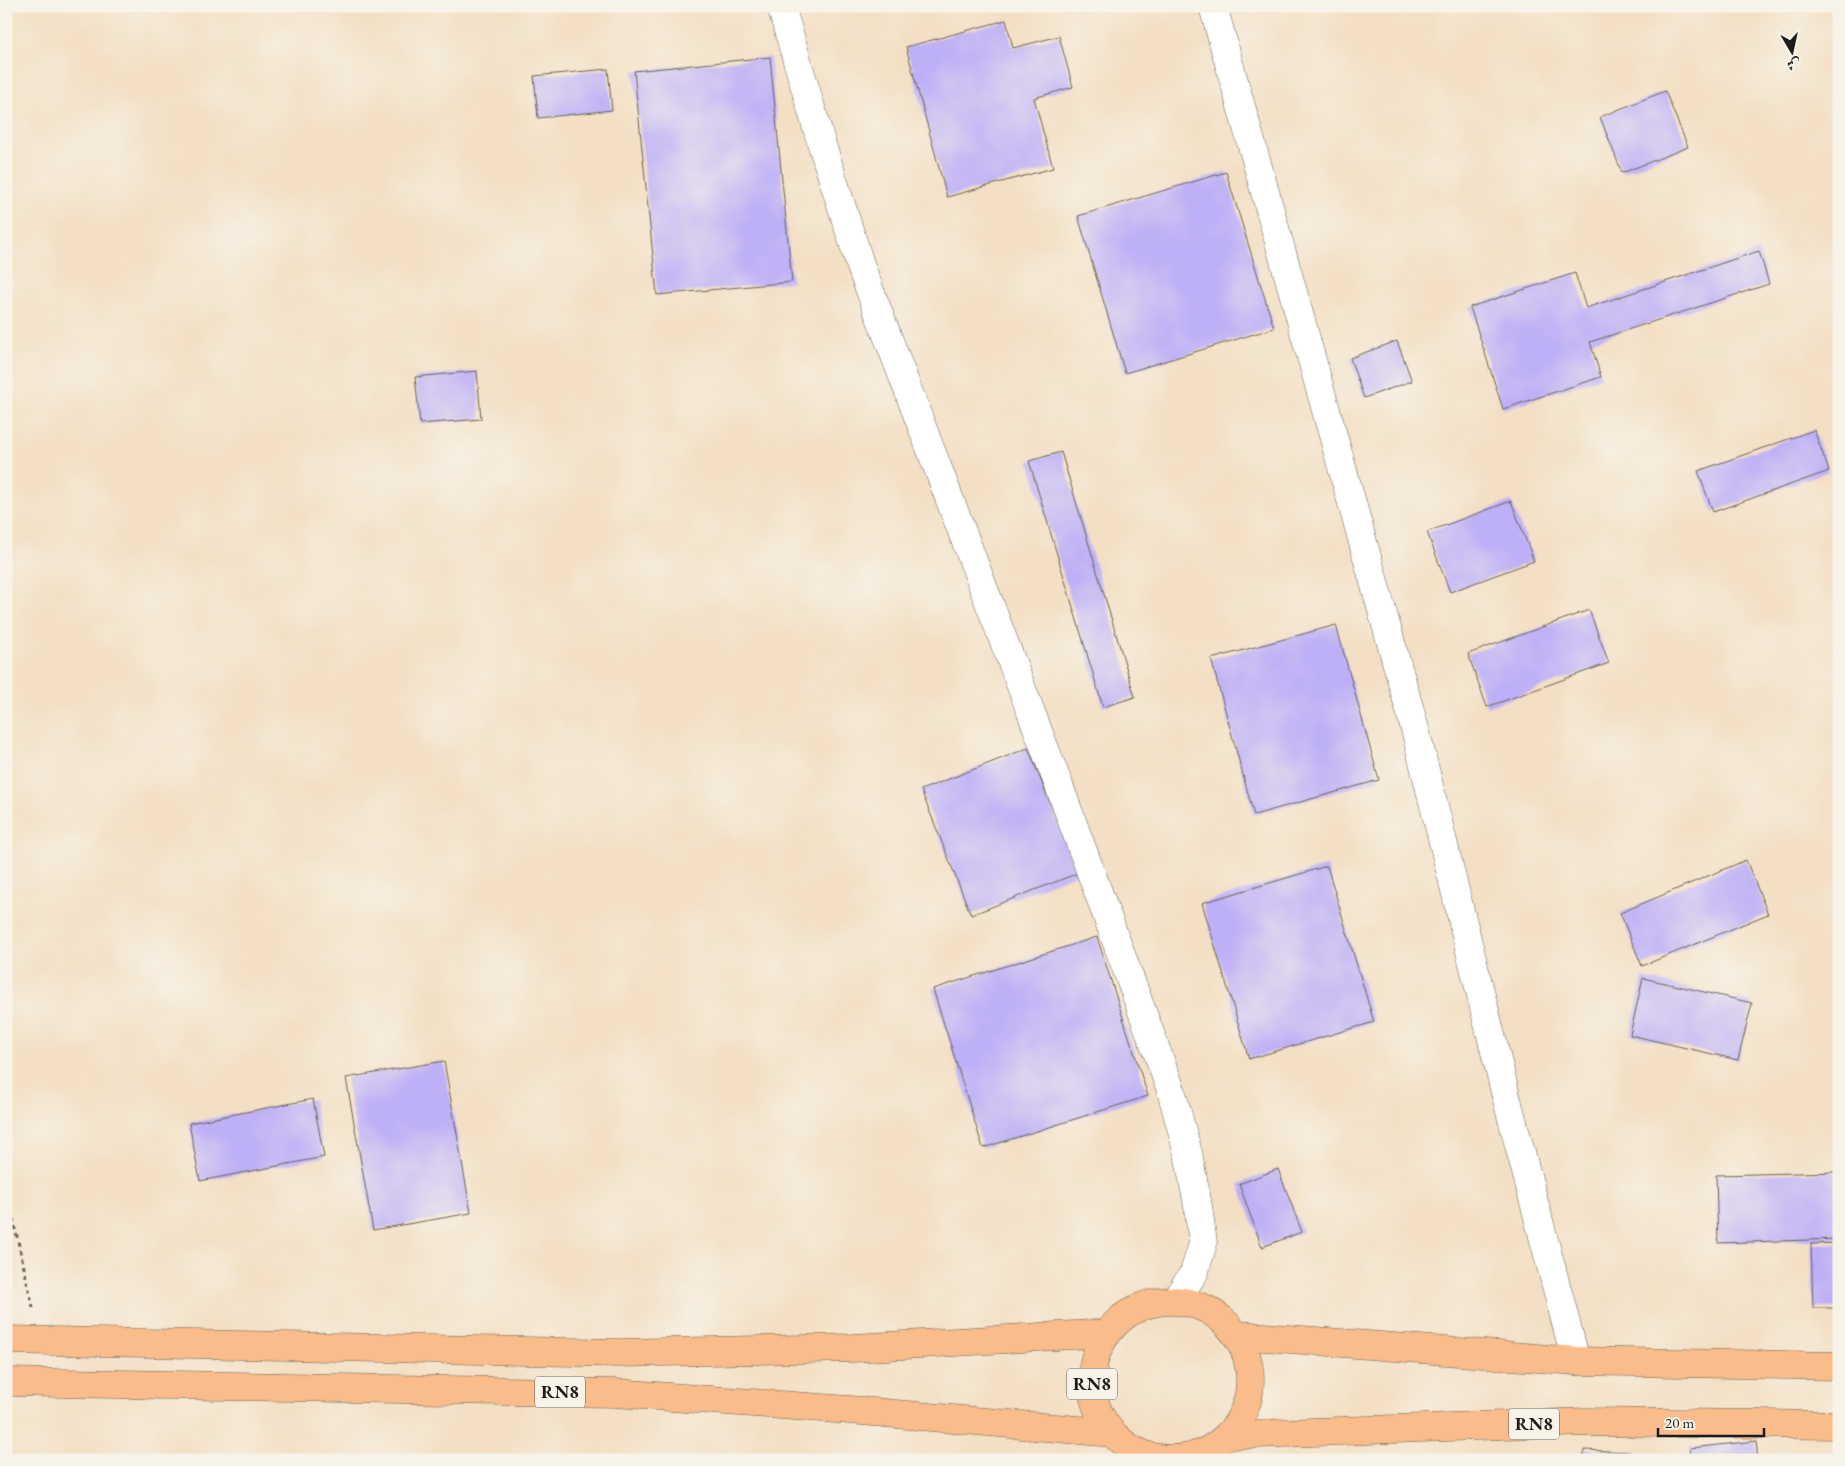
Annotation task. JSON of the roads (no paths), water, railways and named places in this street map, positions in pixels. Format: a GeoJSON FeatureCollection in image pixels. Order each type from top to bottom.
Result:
{"type":"FeatureCollection","features":[{"type":"Feature","properties":{"kind":"highway","name":"RN8"},"geometry":{"type":"LineString","coordinates":[[1175,1300],[1202,1307],[1225,1322],[1237,1336],[1248,1361],[1250,1385],[1244,1412],[1228,1435],[1211,1448],[1186,1458],[1158,1458],[1144,1455],[1120,1441],[1113,1433],[1093,1396],[1092,1371],[1100,1345],[1119,1319],[1144,1305],[1175,1300]]}},
{"type":"Feature","properties":{"kind":"highway","name":"RN8"},"geometry":{"type":"LineString","coordinates":[[6,1340],[618,1353],[853,1348],[1108,1333]]}},
{"type":"Feature","properties":{"kind":"highway"},"geometry":{"type":"LineString","coordinates":[[1237,1336],[1576,1361],[1839,1366]]}},
{"type":"Feature","properties":{"kind":"highway","name":"RN8"},"geometry":{"type":"LineString","coordinates":[[6,1382],[615,1393],[859,1411],[1113,1433]]}},
{"type":"Feature","properties":{"kind":"highway","name":"RN8"},"geometry":{"type":"LineString","coordinates":[[1228,1435],[1587,1422],[1839,1425]]}},
{"type":"Feature","properties":{"kind":"street"},"geometry":{"type":"LineString","coordinates":[[781,6],[822,145],[861,267],[1058,783],[1171,1090],[1188,1153],[1203,1244],[1194,1273],[1175,1300]]}},
{"type":"Feature","properties":{"kind":"street"},"geometry":{"type":"LineString","coordinates":[[1213,6],[1414,725],[1506,1096],[1576,1361]]}}]}
